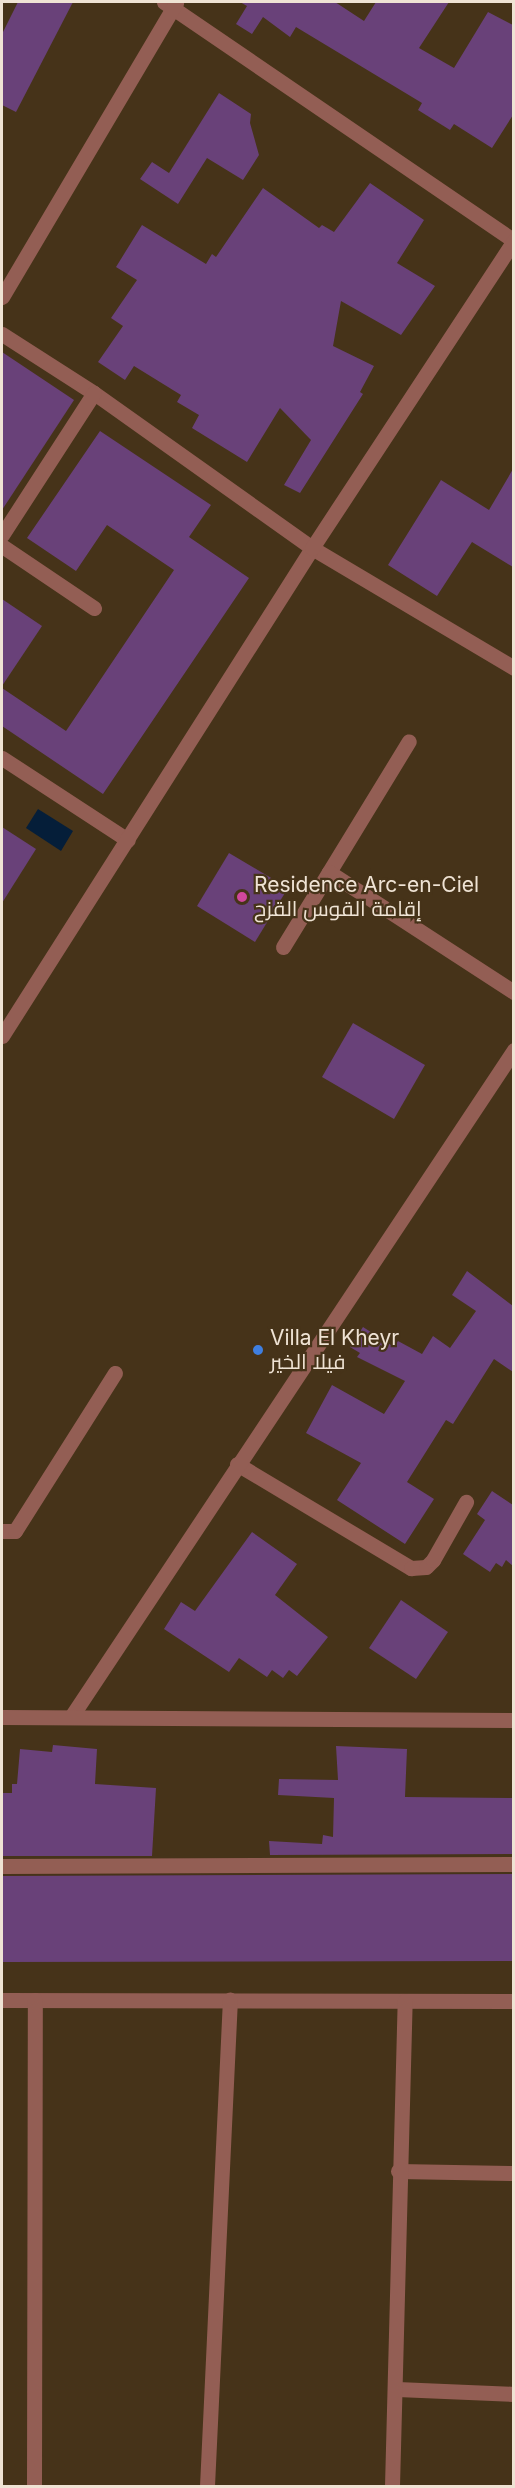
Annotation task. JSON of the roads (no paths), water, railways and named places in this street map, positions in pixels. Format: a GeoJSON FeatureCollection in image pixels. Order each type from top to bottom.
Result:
{"type":"FeatureCollection","features":[{"type":"Feature","properties":{"kind":"street"},"geometry":{"type":"LineString","coordinates":[[2,297],[171,4],[513,241],[312,548],[2,1036]]}},
{"type":"Feature","properties":{"kind":"street"},"geometry":{"type":"LineString","coordinates":[[2,334],[94,393],[312,548],[513,668]]}},
{"type":"Feature","properties":{"kind":"street"},"geometry":{"type":"LineString","coordinates":[[2,536],[94,393]]}},
{"type":"Feature","properties":{"kind":"street"},"geometry":{"type":"LineString","coordinates":[[2,546],[94,608]]}},
{"type":"Feature","properties":{"kind":"street"},"geometry":{"type":"LineString","coordinates":[[283,947],[410,741]]}},
{"type":"Feature","properties":{"kind":"street"},"geometry":{"type":"LineString","coordinates":[[2,758],[128,840]]}},
{"type":"Feature","properties":{"kind":"street"},"geometry":{"type":"LineString","coordinates":[[329,872],[513,992]]}},
{"type":"Feature","properties":{"kind":"street"},"geometry":{"type":"LineString","coordinates":[[71,1717],[513,1050]]}},
{"type":"Feature","properties":{"kind":"street"},"geometry":{"type":"LineString","coordinates":[[2,1531],[15,1531],[115,1372]]}},
{"type":"Feature","properties":{"kind":"street"},"geometry":{"type":"LineString","coordinates":[[237,1464],[411,1568],[426,1567],[433,1560],[466,1502]]}},
{"type":"Feature","properties":{"kind":"street"},"geometry":{"type":"LineString","coordinates":[[2,1717],[513,1720]]}},
{"type":"Feature","properties":{"kind":"street"},"geometry":{"type":"LineString","coordinates":[[2,1866],[513,1864]]}},
{"type":"Feature","properties":{"kind":"street"},"geometry":{"type":"LineString","coordinates":[[2,2000],[513,2001]]}},
{"type":"Feature","properties":{"kind":"street"},"geometry":{"type":"LineString","coordinates":[[34,2487],[36,2000]]}},
{"type":"Feature","properties":{"kind":"street"},"geometry":{"type":"LineString","coordinates":[[207,2487],[230,2000]]}},
{"type":"Feature","properties":{"kind":"street"},"geometry":{"type":"LineString","coordinates":[[392,2487],[397,2389],[398,2171],[405,2001]]}},
{"type":"Feature","properties":{"kind":"street"},"geometry":{"type":"LineString","coordinates":[[398,2171],[513,2173]]}},
{"type":"Feature","properties":{"kind":"street"},"geometry":{"type":"LineString","coordinates":[[397,2389],[513,2394]]}},
{"type":"Feature","properties":{"kind":"water"},"geometry":{"type":"Polygon","coordinates":[[[38,809],[73,831],[61,851],[26,828],[38,809]]]}},
{"type":"Feature","properties":{"kind":"place","name":"Residence Arc-en-Ciel إقامة القوس القزح"},"geometry":{"type":"Point","coordinates":[242,897]}},
{"type":"Feature","properties":{"kind":"place","name":"Villa El Kheyr فيلا الخير"},"geometry":{"type":"Point","coordinates":[258,1350]}}]}
